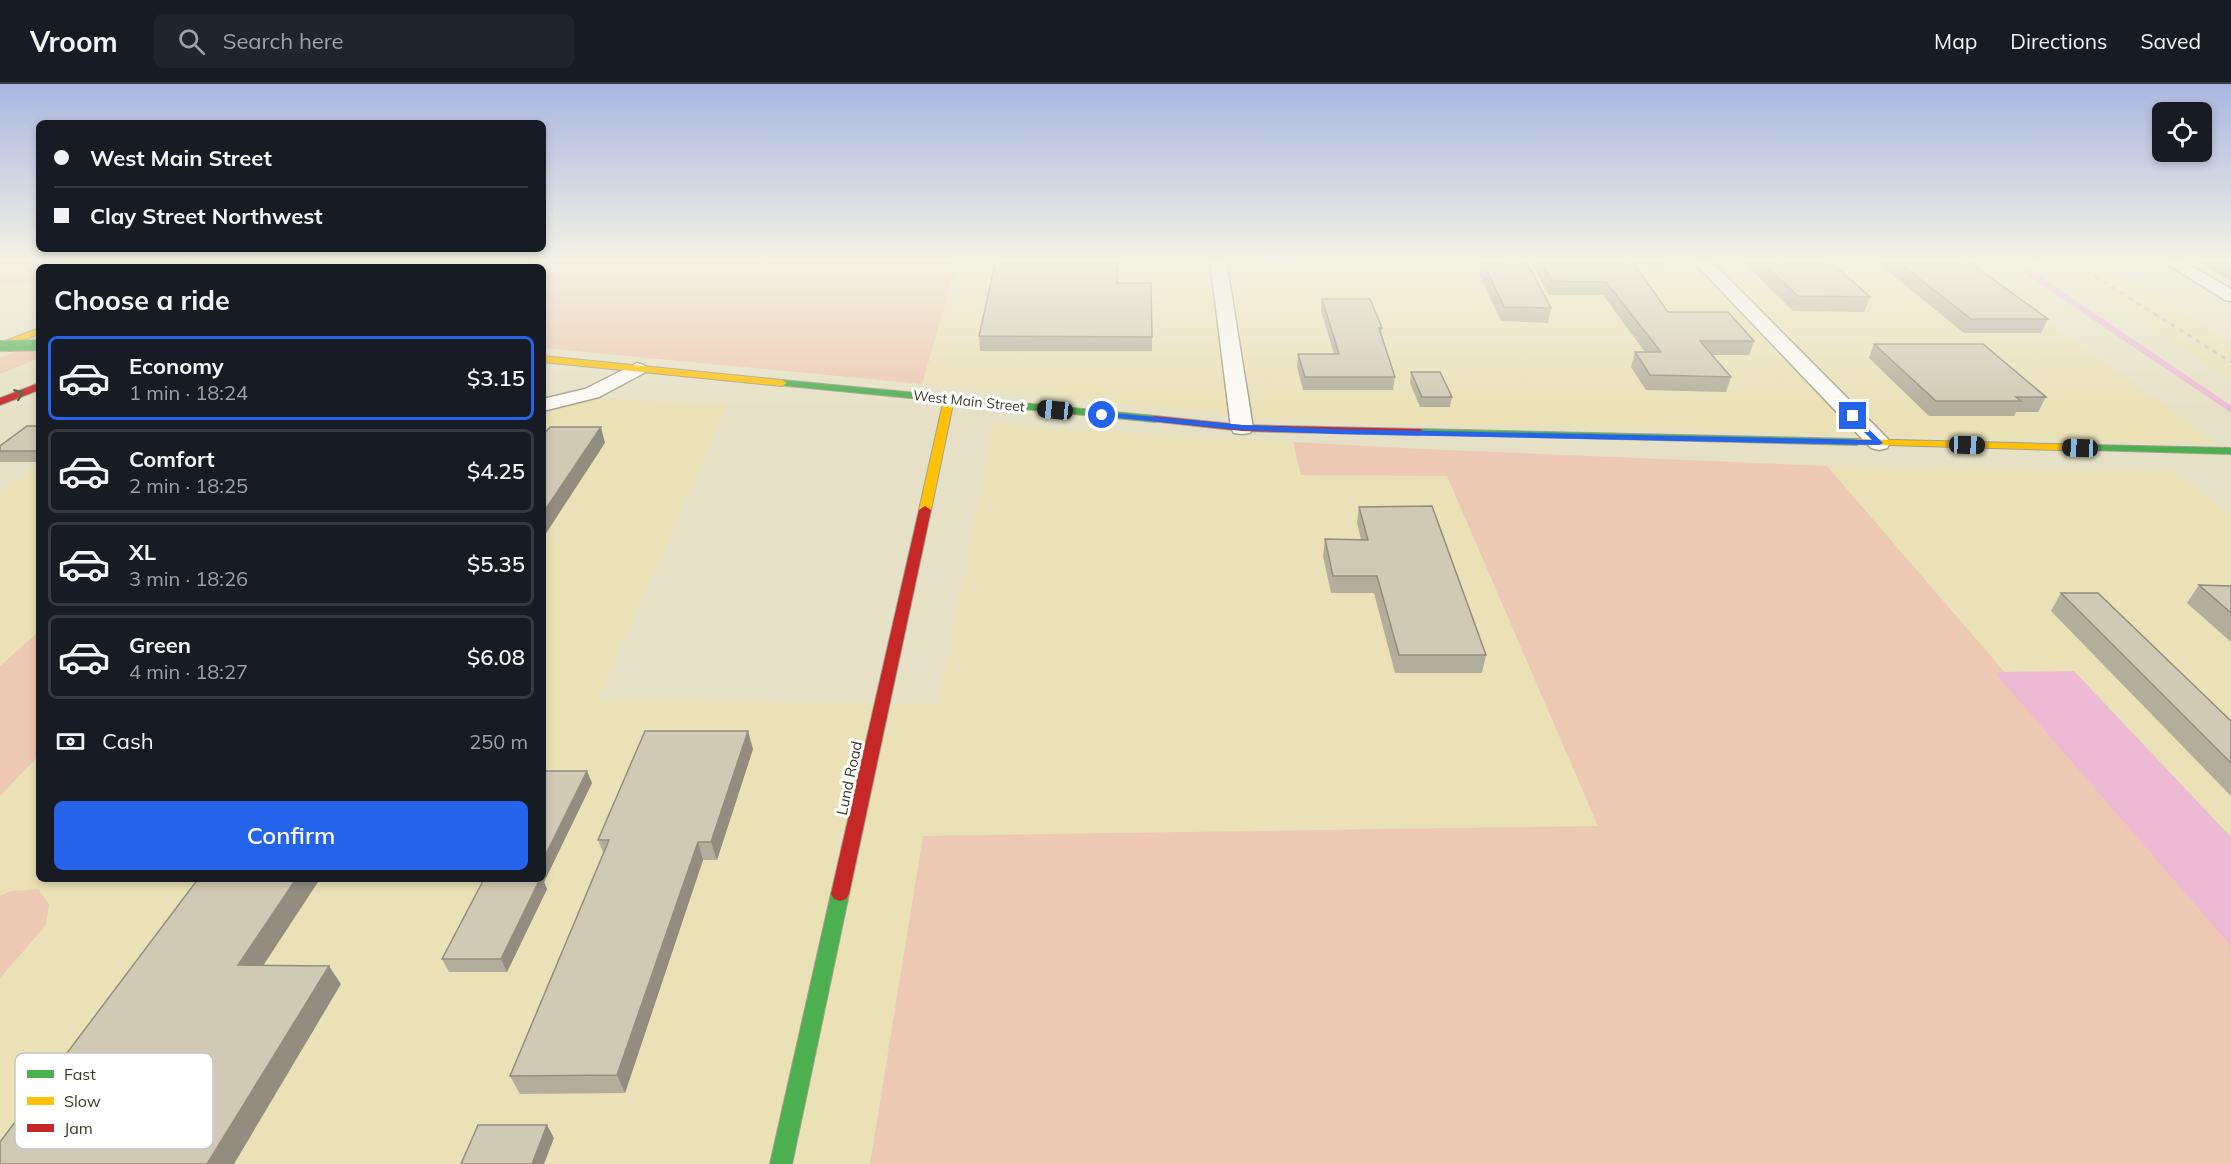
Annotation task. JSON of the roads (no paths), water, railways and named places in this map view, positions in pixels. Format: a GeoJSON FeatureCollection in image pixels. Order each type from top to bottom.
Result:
{"type":"FeatureCollection","features":[{"type":"Feature","properties":{"kind":"main road"},"geometry":{"type":"LineString","coordinates":[[0,332],[36,319]]}},
{"type":"Feature","properties":{"kind":"main road"},"geometry":{"type":"LineString","coordinates":[[0,346],[36,332]]}},
{"type":"Feature","properties":{"kind":"main road"},"geometry":{"type":"LineString","coordinates":[[0,346],[36,345]]}},
{"type":"Feature","properties":{"kind":"main road","name":"West Main Street"},"geometry":{"type":"LineString","coordinates":[[546,359],[1242,428],[2231,451]]}},
{"type":"Feature","properties":{"kind":"main road"},"geometry":{"type":"LineString","coordinates":[[0,389],[36,375]]}},
{"type":"Feature","properties":{"kind":"main road"},"geometry":{"type":"LineString","coordinates":[[0,402],[36,387]]}},
{"type":"Feature","properties":{"kind":"main road","name":"Lund Road"},"geometry":{"type":"LineString","coordinates":[[781,1164],[949,399]]}},
{"type":"Feature","properties":{"kind":"street"},"geometry":{"type":"LineString","coordinates":[[1225,310],[1242,428]]}},
{"type":"Feature","properties":{"kind":"street"},"geometry":{"type":"LineString","coordinates":[[1749,310],[1879,443]]}},
{"type":"Feature","properties":{"kind":"street"},"geometry":{"type":"LineString","coordinates":[[546,404],[592,393],[637,369]]}},
{"type":"Feature","properties":{"kind":"waterway"},"geometry":{"type":"LineString","coordinates":[[2085,310],[2231,409]]}},
{"type":"Feature","properties":{"kind":"railway"},"geometry":{"type":"LineString","coordinates":[[2149,310],[2231,362]]}}]}
